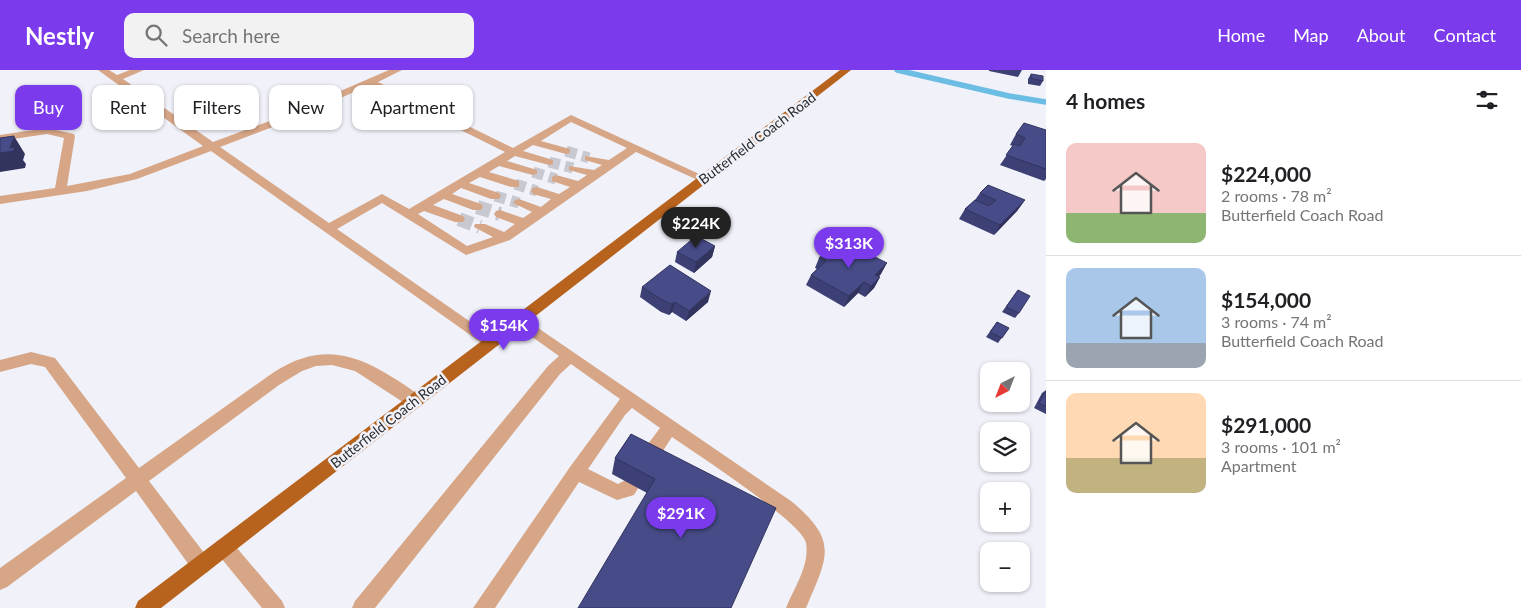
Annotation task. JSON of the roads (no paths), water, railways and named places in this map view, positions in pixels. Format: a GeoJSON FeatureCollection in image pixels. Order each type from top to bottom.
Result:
{"type":"FeatureCollection","features":[{"type":"Feature","properties":{"kind":"main road","name":"Butterfield Coach Road"},"geometry":{"type":"LineString","coordinates":[[145,608],[846,70]]}},
{"type":"Feature","properties":{"kind":"lane"},"geometry":{"type":"LineString","coordinates":[[103,70],[490,343]]}},
{"type":"Feature","properties":{"kind":"lane"},"geometry":{"type":"LineString","coordinates":[[115,79],[139,70]]}},
{"type":"Feature","properties":{"kind":"lane"},"geometry":{"type":"LineString","coordinates":[[0,200],[133,177],[212,147],[397,70]]}},
{"type":"Feature","properties":{"kind":"lane"},"geometry":{"type":"LineString","coordinates":[[371,82],[513,152],[549,162]]}},
{"type":"Feature","properties":{"kind":"lane"},"geometry":{"type":"LineString","coordinates":[[409,214],[571,118],[704,179]]}},
{"type":"Feature","properties":{"kind":"lane"},"geometry":{"type":"LineString","coordinates":[[0,138],[47,131],[70,136],[60,191]]}},
{"type":"Feature","properties":{"kind":"lane"},"geometry":{"type":"LineString","coordinates":[[530,141],[566,151]]}},
{"type":"Feature","properties":{"kind":"lane"},"geometry":{"type":"LineString","coordinates":[[328,229],[382,198],[466,251],[504,237],[634,148]]}},
{"type":"Feature","properties":{"kind":"lane"},"geometry":{"type":"LineString","coordinates":[[589,158],[611,164]]}},
{"type":"Feature","properties":{"kind":"lane"},"geometry":{"type":"LineString","coordinates":[[496,161],[533,172]]}},
{"type":"Feature","properties":{"kind":"lane"},"geometry":{"type":"LineString","coordinates":[[573,168],[595,174]]}},
{"type":"Feature","properties":{"kind":"lane"},"geometry":{"type":"LineString","coordinates":[[478,172],[515,184]]}},
{"type":"Feature","properties":{"kind":"lane"},"geometry":{"type":"LineString","coordinates":[[556,179],[578,185]]}},
{"type":"Feature","properties":{"kind":"lane"},"geometry":{"type":"LineString","coordinates":[[459,184],[496,196]]}},
{"type":"Feature","properties":{"kind":"lane"},"geometry":{"type":"LineString","coordinates":[[537,191],[560,198]]}},
{"type":"Feature","properties":{"kind":"lane"},"geometry":{"type":"LineString","coordinates":[[442,194],[477,207]]}},
{"type":"Feature","properties":{"kind":"lane"},"geometry":{"type":"LineString","coordinates":[[519,203],[541,211]]}},
{"type":"Feature","properties":{"kind":"lane"},"geometry":{"type":"LineString","coordinates":[[423,206],[459,219]]}},
{"type":"Feature","properties":{"kind":"lane"},"geometry":{"type":"LineString","coordinates":[[500,214],[524,223]]}},
{"type":"Feature","properties":{"kind":"lane"},"geometry":{"type":"LineString","coordinates":[[480,228],[504,237]]}},
{"type":"Feature","properties":{"kind":"lane"},"geometry":{"type":"LineString","coordinates":[[519,320],[784,507],[812,534],[816,549],[814,561],[796,608]]}},
{"type":"Feature","properties":{"kind":"lane"},"geometry":{"type":"LineString","coordinates":[[362,608],[554,370],[570,356]]}},
{"type":"Feature","properties":{"kind":"lane"},"geometry":{"type":"LineString","coordinates":[[0,580],[273,380],[301,364],[331,357],[362,365],[415,401]]}},
{"type":"Feature","properties":{"kind":"lane"},"geometry":{"type":"LineString","coordinates":[[0,366],[31,358],[50,362],[201,565]]}},
{"type":"Feature","properties":{"kind":"lane"},"geometry":{"type":"LineString","coordinates":[[483,608],[619,410],[631,399]]}},
{"type":"Feature","properties":{"kind":"lane"},"geometry":{"type":"LineString","coordinates":[[645,460],[670,427]]}},
{"type":"Feature","properties":{"kind":"lane"},"geometry":{"type":"LineString","coordinates":[[576,472],[617,492],[628,489],[631,485]]}},
{"type":"Feature","properties":{"kind":"lane"},"geometry":{"type":"LineString","coordinates":[[224,547],[274,608]]}},
{"type":"Feature","properties":{"kind":"waterway"},"geometry":{"type":"LineString","coordinates":[[897,70],[1009,96],[1046,102]]}},
{"type":"Feature","properties":{"kind":"tunnel"},"geometry":{"type":"LineString","coordinates":[[566,151],[589,158]]}},
{"type":"Feature","properties":{"kind":"tunnel"},"geometry":{"type":"LineString","coordinates":[[549,162],[573,168]]}},
{"type":"Feature","properties":{"kind":"tunnel"},"geometry":{"type":"LineString","coordinates":[[533,172],[556,179]]}},
{"type":"Feature","properties":{"kind":"tunnel"},"geometry":{"type":"LineString","coordinates":[[515,184],[537,191]]}},
{"type":"Feature","properties":{"kind":"tunnel"},"geometry":{"type":"LineString","coordinates":[[495,196],[519,203]]}},
{"type":"Feature","properties":{"kind":"tunnel"},"geometry":{"type":"LineString","coordinates":[[477,207],[500,214]]}},
{"type":"Feature","properties":{"kind":"tunnel"},"geometry":{"type":"LineString","coordinates":[[459,219],[480,227]]}}]}
